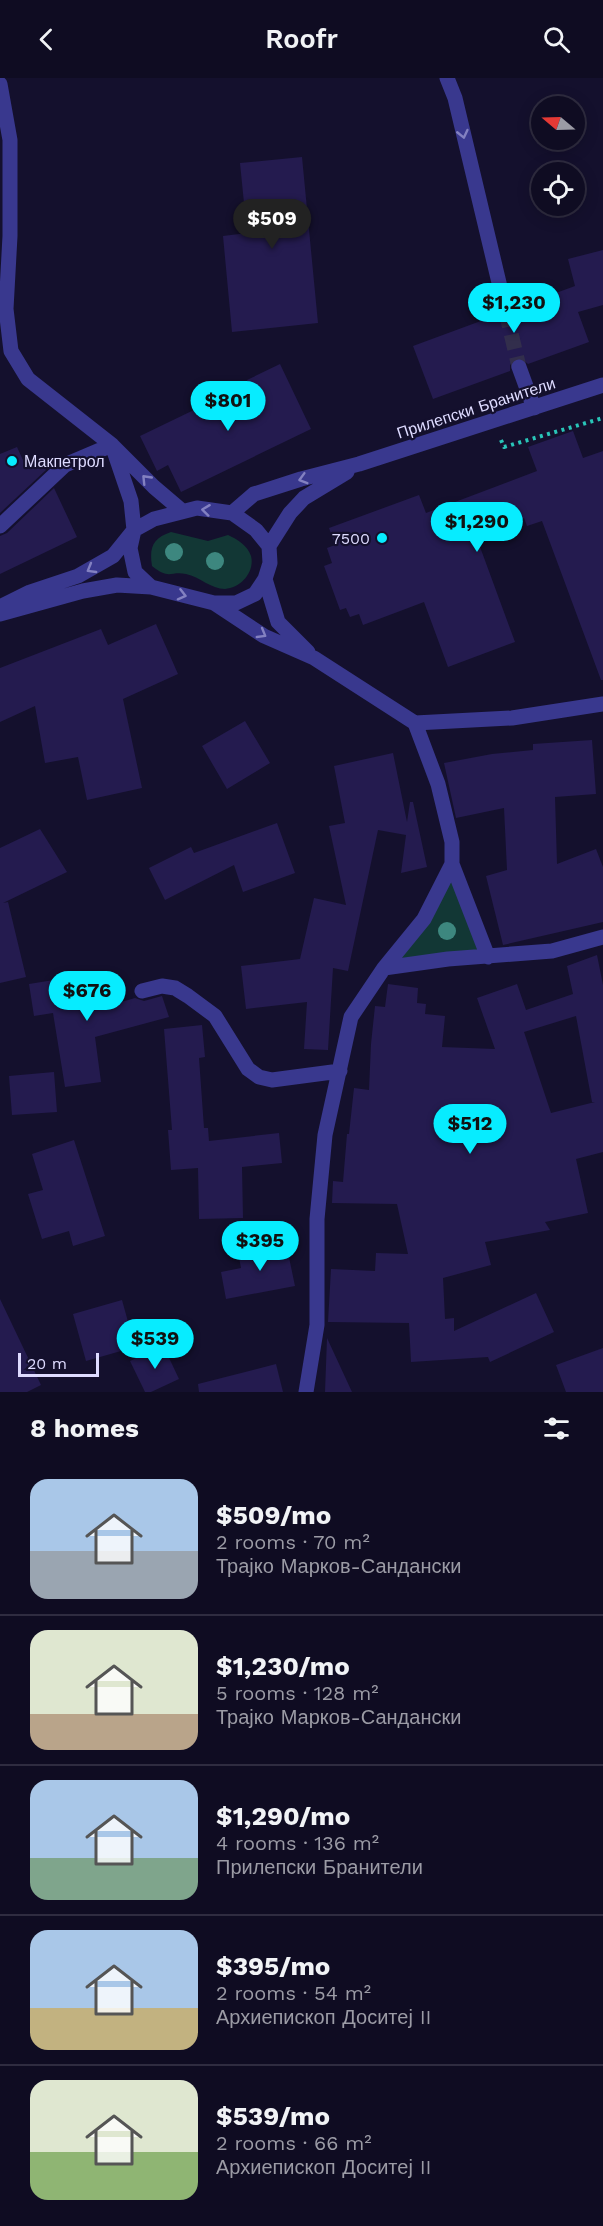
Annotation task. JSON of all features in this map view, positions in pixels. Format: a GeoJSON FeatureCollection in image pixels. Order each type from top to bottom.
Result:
{"type":"FeatureCollection","features":[{"type":"Feature","properties":{"kind":"street"},"geometry":{"type":"LineString","coordinates":[[447,78],[455,98],[506,312]]}},
{"type":"Feature","properties":{"kind":"street"},"geometry":{"type":"LineString","coordinates":[[0,84],[10,140],[10,236],[6,351],[28,379],[112,445],[154,488],[181,510]]}},
{"type":"Feature","properties":{"kind":"street"},"geometry":{"type":"LineString","coordinates":[[519,368],[534,408]]}},
{"type":"Feature","properties":{"kind":"street","name":"Прилепски Бранители"},"geometry":{"type":"LineString","coordinates":[[232,513],[254,494],[492,423],[603,385]]}},
{"type":"Feature","properties":{"kind":"street"},"geometry":{"type":"LineString","coordinates":[[0,526],[65,465],[112,445]]}},
{"type":"Feature","properties":{"kind":"street"},"geometry":{"type":"LineString","coordinates":[[112,445],[126,482],[134,531],[130,548],[135,572],[151,587]]}},
{"type":"Feature","properties":{"kind":"street","name":"Прилепски Бранители"},"geometry":{"type":"LineString","coordinates":[[269,546],[290,513],[304,498],[359,464]]}},
{"type":"Feature","properties":{"kind":"street"},"geometry":{"type":"LineString","coordinates":[[0,607],[30,592],[78,576],[113,556],[134,531],[154,519],[181,510],[197,508],[232,513],[256,530],[269,546],[270,563],[266,579],[255,594],[236,603],[214,603],[151,587],[117,585],[83,591],[0,614]]}},
{"type":"Feature","properties":{"kind":"street"},"geometry":{"type":"LineString","coordinates":[[266,579],[278,622],[314,658]]}},
{"type":"Feature","properties":{"kind":"street"},"geometry":{"type":"LineString","coordinates":[[214,603],[264,636],[314,658],[415,723],[512,718],[603,704]]}},
{"type":"Feature","properties":{"kind":"street"},"geometry":{"type":"LineString","coordinates":[[415,723],[438,784],[452,842],[453,864],[488,957]]}},
{"type":"Feature","properties":{"kind":"street"},"geometry":{"type":"LineString","coordinates":[[306,1392],[317,1325],[317,1219],[325,1135],[351,1017],[384,968],[424,919],[453,864]]}},
{"type":"Feature","properties":{"kind":"street"},"geometry":{"type":"LineString","coordinates":[[384,968],[448,959],[552,951],[603,937]]}},
{"type":"Feature","properties":{"kind":"street"},"geometry":{"type":"LineString","coordinates":[[142,991],[162,986],[175,988],[188,996],[214,1016],[248,1069],[259,1077],[272,1080],[340,1071]]}},
{"type":"Feature","properties":{"kind":"path"},"geometry":{"type":"LineString","coordinates":[[492,423],[504,447],[603,418]]}},
{"type":"Feature","properties":{"kind":"green space"},"geometry":{"type":"Polygon","coordinates":[[[171,532],[208,541],[228,535],[242,543],[250,552],[252,562],[249,573],[236,586],[225,589],[186,574],[162,573],[152,566],[152,548],[156,540],[171,532]]]}},
{"type":"Feature","properties":{"kind":"green space"},"geometry":{"type":"Polygon","coordinates":[[[452,864],[488,957],[384,968],[452,864]]]}},
{"type":"Feature","properties":{"kind":"building"},"geometry":{"type":"Polygon","coordinates":[[[302,157],[318,323],[232,332],[223,236],[247,233],[240,163],[302,157]]]}},
{"type":"Feature","properties":{"kind":"building"},"geometry":{"type":"Polygon","coordinates":[[[603,250],[603,305],[578,312],[589,342],[528,364],[521,358],[515,358],[510,365],[510,371],[433,399],[413,346],[497,315],[503,321],[509,321],[515,315],[515,308],[575,286],[568,259],[603,250]]]}},
{"type":"Feature","properties":{"kind":"building"},"geometry":{"type":"Polygon","coordinates":[[[280,364],[311,429],[181,492],[168,465],[157,471],[140,436],[198,408],[204,420],[254,396],[247,380],[280,364]]]}},
{"type":"Feature","properties":{"kind":"building"},"geometry":{"type":"Polygon","coordinates":[[[573,431],[583,458],[603,451],[603,680],[601,680],[542,521],[527,526],[524,518],[476,536],[515,642],[448,667],[424,602],[363,625],[359,614],[350,617],[346,608],[340,610],[324,566],[332,563],[327,548],[335,545],[329,528],[419,495],[426,513],[537,471],[528,447],[573,431]]]}},
{"type":"Feature","properties":{"kind":"building"},"geometry":{"type":"Polygon","coordinates":[[[17,447],[27,469],[41,461],[46,470],[0,513],[0,454],[17,447]]]}},
{"type":"Feature","properties":{"kind":"building"},"geometry":{"type":"Polygon","coordinates":[[[54,488],[77,537],[0,574],[0,536],[7,533],[54,488]]]}},
{"type":"Feature","properties":{"kind":"building"},"geometry":{"type":"Polygon","coordinates":[[[156,624],[178,674],[123,699],[142,788],[87,800],[78,757],[45,763],[35,706],[0,722],[0,668],[101,629],[108,645],[156,624]]]}},
{"type":"Feature","properties":{"kind":"building"},"geometry":{"type":"Polygon","coordinates":[[[245,721],[270,763],[227,789],[202,746],[245,721]]]}},
{"type":"Feature","properties":{"kind":"building"},"geometry":{"type":"Polygon","coordinates":[[[592,740],[596,794],[555,797],[557,864],[596,849],[603,867],[603,922],[503,945],[486,876],[507,870],[504,808],[456,818],[444,763],[492,754],[533,750],[533,744],[592,740]]]}},
{"type":"Feature","properties":{"kind":"building"},"geometry":{"type":"Polygon","coordinates":[[[393,753],[407,822],[410,802],[413,802],[427,867],[401,873],[406,835],[378,830],[348,971],[333,968],[328,1050],[304,1049],[307,1002],[246,1009],[241,966],[300,959],[314,898],[346,905],[329,826],[345,823],[334,766],[393,753]]]}},
{"type":"Feature","properties":{"kind":"building"},"geometry":{"type":"Polygon","coordinates":[[[277,823],[295,873],[243,892],[234,865],[165,900],[149,868],[191,847],[194,853],[277,823]]]}},
{"type":"Feature","properties":{"kind":"building"},"geometry":{"type":"Polygon","coordinates":[[[40,829],[67,872],[3,903],[8,902],[26,977],[0,983],[0,848],[40,829]]]}},
{"type":"Feature","properties":{"kind":"building"},"geometry":{"type":"Polygon","coordinates":[[[597,955],[603,985],[603,1152],[576,1159],[588,1213],[545,1222],[550,1230],[485,1242],[491,1265],[443,1278],[445,1319],[454,1318],[454,1331],[536,1293],[554,1332],[490,1362],[488,1357],[411,1362],[409,1323],[328,1322],[331,1269],[375,1271],[376,1253],[408,1254],[397,1204],[332,1203],[333,1181],[343,1182],[354,1088],[369,1090],[375,1006],[385,1007],[388,984],[418,988],[417,1003],[426,1004],[425,1014],[445,1016],[442,1047],[495,1049],[477,998],[517,984],[526,1010],[573,994],[567,966],[597,955]],[[576,1016],[524,1032],[551,1113],[595,1102],[592,1102],[576,1016]]]}},
{"type":"Feature","properties":{"kind":"building"},"geometry":{"type":"Polygon","coordinates":[[[91,974],[97,1009],[135,998],[144,1001],[162,996],[169,1017],[95,1037],[101,1082],[65,1087],[53,1013],[34,1016],[29,984],[91,974]]]}},
{"type":"Feature","properties":{"kind":"building"},"geometry":{"type":"Polygon","coordinates":[[[202,1025],[205,1057],[199,1058],[204,1128],[208,1128],[209,1141],[279,1133],[282,1163],[242,1167],[243,1218],[199,1219],[198,1168],[171,1170],[168,1130],[172,1130],[164,1029],[202,1025]]]}},
{"type":"Feature","properties":{"kind":"building"},"geometry":{"type":"Polygon","coordinates":[[[54,1072],[57,1112],[12,1115],[9,1076],[54,1072]]]}},
{"type":"Feature","properties":{"kind":"building"},"geometry":{"type":"Polygon","coordinates":[[[74,1140],[105,1236],[73,1246],[69,1231],[42,1239],[28,1194],[43,1190],[32,1154],[74,1140]]]}},
{"type":"Feature","properties":{"kind":"building"},"geometry":{"type":"Polygon","coordinates":[[[286,1243],[295,1286],[226,1299],[221,1272],[241,1268],[238,1252],[286,1243]]]}},
{"type":"Feature","properties":{"kind":"building"},"geometry":{"type":"Polygon","coordinates":[[[0,1299],[41,1385],[27,1392],[0,1392],[0,1299]]]}},
{"type":"Feature","properties":{"kind":"building"},"geometry":{"type":"Polygon","coordinates":[[[122,1300],[135,1347],[86,1361],[73,1314],[122,1300]]]}},
{"type":"Feature","properties":{"kind":"building"},"geometry":{"type":"Polygon","coordinates":[[[327,1338],[352,1392],[325,1392],[327,1338]]]}},
{"type":"Feature","properties":{"kind":"building"},"geometry":{"type":"Polygon","coordinates":[[[163,1345],[179,1379],[151,1392],[145,1392],[130,1361],[163,1345]]]}},
{"type":"Feature","properties":{"kind":"building"},"geometry":{"type":"Polygon","coordinates":[[[603,1348],[603,1392],[566,1392],[556,1365],[603,1348]]]}},
{"type":"Feature","properties":{"kind":"building"},"geometry":{"type":"Polygon","coordinates":[[[276,1364],[283,1392],[199,1392],[198,1384],[276,1364]]]}},
{"type":"Feature","properties":{"kind":"tunnel"},"geometry":{"type":"LineString","coordinates":[[506,312],[519,367]]}},
{"type":"Feature","properties":{"kind":"place","name":"Макпетрол"},"geometry":{"type":"Point","coordinates":[12,461]}},
{"type":"Feature","properties":{"kind":"place","name":"7500"},"geometry":{"type":"Point","coordinates":[382,538]}}]}
